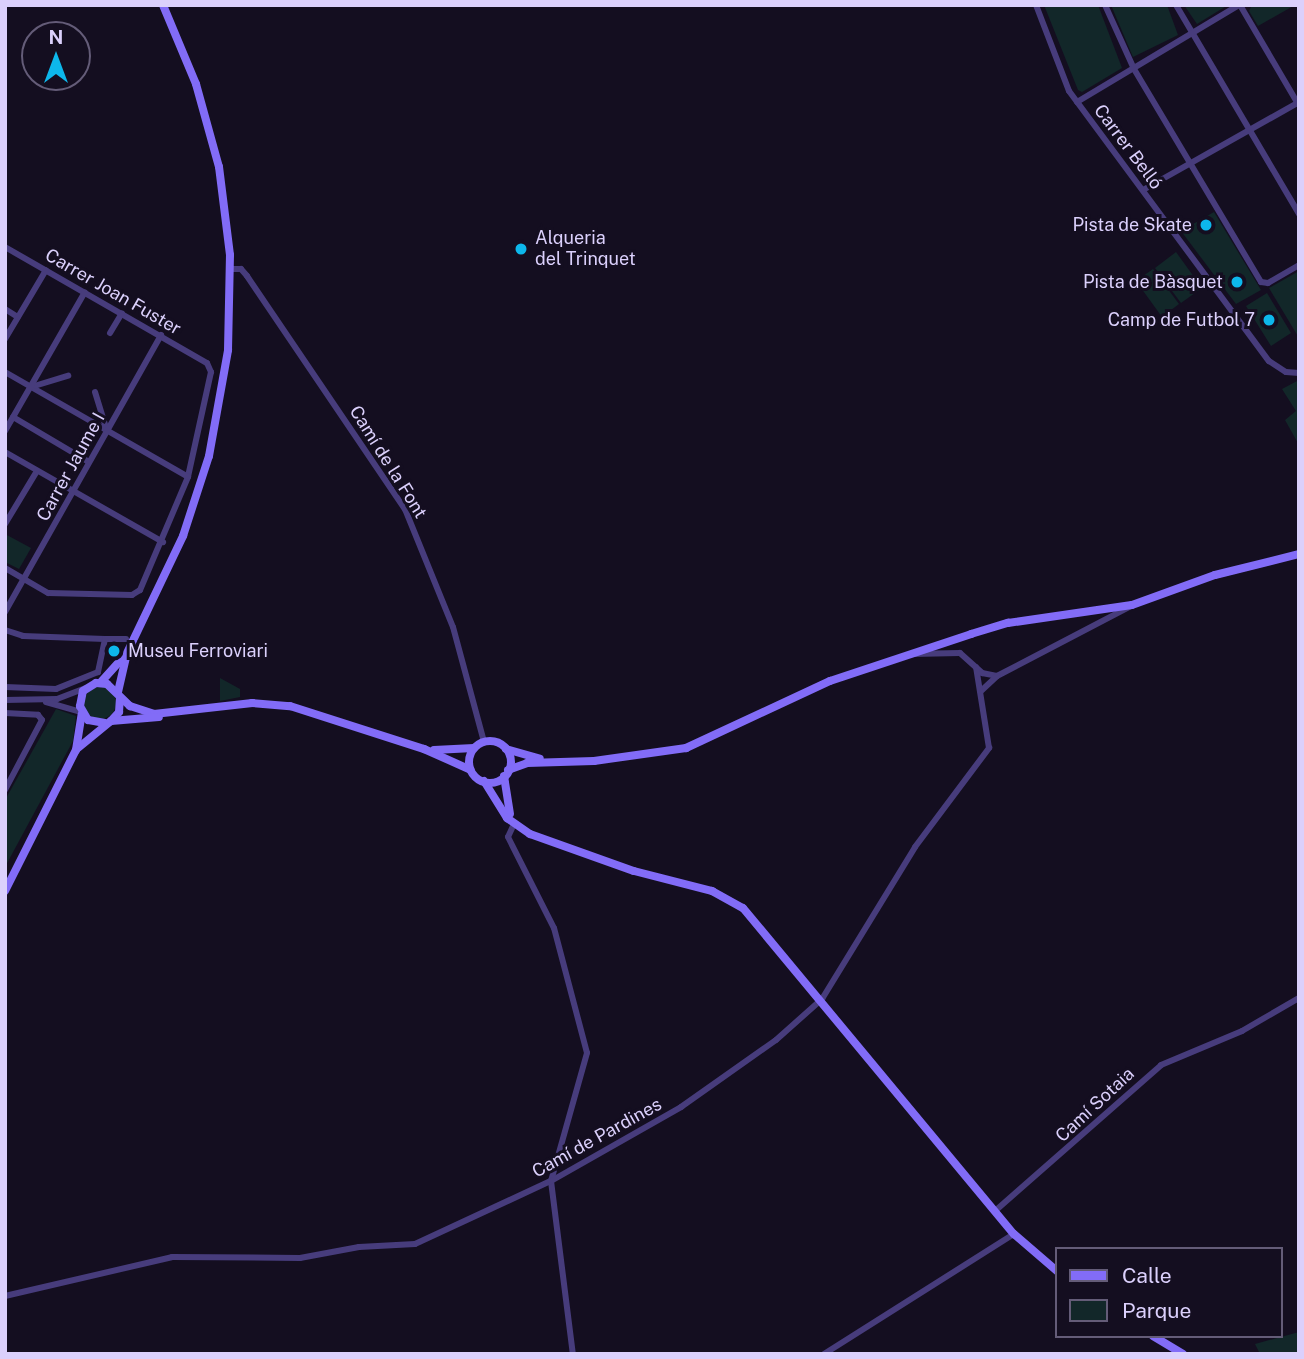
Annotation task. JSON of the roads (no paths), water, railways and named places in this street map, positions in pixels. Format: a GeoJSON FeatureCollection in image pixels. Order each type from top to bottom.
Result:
{"type":"FeatureCollection","features":[{"type":"Feature","properties":{"kind":"street"},"geometry":{"type":"LineString","coordinates":[[75,750],[119,712],[119,693],[127,653],[174,557],[209,456],[226,367],[230,269],[226,212],[211,134],[190,67],[163,5]]}},
{"type":"Feature","properties":{"kind":"street","name":"Carrer Belló"},"geometry":{"type":"LineString","coordinates":[[1036,5],[1055,61],[1077,102],[1269,361],[1286,372],[1299,373]]}},
{"type":"Feature","properties":{"kind":"street"},"geometry":{"type":"LineString","coordinates":[[1105,5],[1134,69],[1265,284],[1299,265]]}},
{"type":"Feature","properties":{"kind":"street"},"geometry":{"type":"LineString","coordinates":[[1176,5],[1299,214]]}},
{"type":"Feature","properties":{"kind":"street"},"geometry":{"type":"LineString","coordinates":[[1077,102],[1239,5],[1298,103],[1143,190]]}},
{"type":"Feature","properties":{"kind":"street","name":"Carrer Joan Fuster"},"geometry":{"type":"LineString","coordinates":[[5,247],[207,362],[211,372],[188,477]]}},
{"type":"Feature","properties":{"kind":"street","name":"Camí de la Font"},"geometry":{"type":"LineString","coordinates":[[230,269],[241,269],[405,509],[453,627],[484,742]]}},
{"type":"Feature","properties":{"kind":"street"},"geometry":{"type":"LineString","coordinates":[[5,339],[46,270]]}},
{"type":"Feature","properties":{"kind":"street"},"geometry":{"type":"LineString","coordinates":[[5,431],[85,292]]}},
{"type":"Feature","properties":{"kind":"street"},"geometry":{"type":"LineString","coordinates":[[5,309],[18,317]]}},
{"type":"Feature","properties":{"kind":"street"},"geometry":{"type":"LineString","coordinates":[[110,333],[122,313]]}},
{"type":"Feature","properties":{"kind":"street","name":"Carrer Jaume I"},"geometry":{"type":"LineString","coordinates":[[5,612],[161,335]]}},
{"type":"Feature","properties":{"kind":"street"},"geometry":{"type":"LineString","coordinates":[[5,372],[188,477],[163,542],[140,590],[132,595],[48,593],[5,568]]}},
{"type":"Feature","properties":{"kind":"street"},"geometry":{"type":"LineString","coordinates":[[31,387],[68,376]]}},
{"type":"Feature","properties":{"kind":"street"},"geometry":{"type":"LineString","coordinates":[[95,392],[107,431]]}},
{"type":"Feature","properties":{"kind":"street"},"geometry":{"type":"LineString","coordinates":[[13,417],[89,462]]}},
{"type":"Feature","properties":{"kind":"street"},"geometry":{"type":"LineString","coordinates":[[5,452],[163,542]]}},
{"type":"Feature","properties":{"kind":"street"},"geometry":{"type":"LineString","coordinates":[[5,524],[37,471]]}},
{"type":"Feature","properties":{"kind":"street"},"geometry":{"type":"LineString","coordinates":[[981,691],[997,676],[1132,605],[1243,568],[1299,554]]}},
{"type":"Feature","properties":{"kind":"street"},"geometry":{"type":"LineString","coordinates":[[484,781],[553,762],[617,758],[692,746],[830,681],[1008,623],[1132,605]]}},
{"type":"Feature","properties":{"kind":"street"},"geometry":{"type":"LineString","coordinates":[[5,630],[23,636],[126,639]]}},
{"type":"Feature","properties":{"kind":"street"},"geometry":{"type":"LineString","coordinates":[[5,687],[56,689],[97,672],[105,640]]}},
{"type":"Feature","properties":{"kind":"street"},"geometry":{"type":"LineString","coordinates":[[41,701],[101,682],[127,653]]}},
{"type":"Feature","properties":{"kind":"street"},"geometry":{"type":"LineString","coordinates":[[912,654],[960,653],[976,667],[997,676]]}},
{"type":"Feature","properties":{"kind":"street","name":"Camí de Pardines"},"geometry":{"type":"LineString","coordinates":[[5,1296],[78,1276],[172,1258],[300,1258],[359,1247],[415,1244],[551,1181],[681,1107],[776,1040],[822,999],[915,847],[989,748],[976,667]]}},
{"type":"Feature","properties":{"kind":"street"},"geometry":{"type":"LineString","coordinates":[[101,682],[119,693],[136,709],[165,715]]}},
{"type":"Feature","properties":{"kind":"street"},"geometry":{"type":"LineString","coordinates":[[5,891],[75,750],[82,713],[81,696],[87,687]]}},
{"type":"Feature","properties":{"kind":"street"},"geometry":{"type":"LineString","coordinates":[[5,700],[41,701],[82,713],[92,722],[271,703],[424,749],[471,770],[484,781],[514,824],[541,839],[730,899],[766,932],[1014,1234],[1056,1270]]}},
{"type":"Feature","properties":{"kind":"street"},"geometry":{"type":"LineString","coordinates":[[5,713],[38,715],[42,720],[5,790]]}},
{"type":"Feature","properties":{"kind":"street"},"geometry":{"type":"LineString","coordinates":[[424,749],[474,748],[484,742],[497,742],[506,749],[553,762]]}},
{"type":"Feature","properties":{"kind":"street"},"geometry":{"type":"LineString","coordinates":[[471,770],[474,748]]}},
{"type":"Feature","properties":{"kind":"street"},"geometry":{"type":"LineString","coordinates":[[506,749],[504,796],[514,824],[508,837],[554,928],[587,1052],[551,1181],[573,1354]]}},
{"type":"Feature","properties":{"kind":"street","name":"Camí Sotaia"},"geometry":{"type":"LineString","coordinates":[[995,1211],[1075,1143],[1142,1078],[1161,1065],[1242,1031],[1299,998]]}},
{"type":"Feature","properties":{"kind":"street"},"geometry":{"type":"LineString","coordinates":[[824,1354],[1014,1234]]}},
{"type":"Feature","properties":{"kind":"street"},"geometry":{"type":"LineString","coordinates":[[1156,1338],[1183,1354]]}},
{"type":"Feature","properties":{"kind":"place","name":"Pista de Skate"},"geometry":{"type":"Point","coordinates":[1206,225]}},
{"type":"Feature","properties":{"kind":"place","name":"Alqueria del Trinquet"},"geometry":{"type":"Point","coordinates":[521,249]}},
{"type":"Feature","properties":{"kind":"place","name":"Pista de Bàsquet"},"geometry":{"type":"Point","coordinates":[1237,282]}},
{"type":"Feature","properties":{"kind":"place","name":"Camp de Futbol 7"},"geometry":{"type":"Point","coordinates":[1269,320]}},
{"type":"Feature","properties":{"kind":"place","name":"Museu Ferroviari"},"geometry":{"type":"Point","coordinates":[114,651]}}]}
